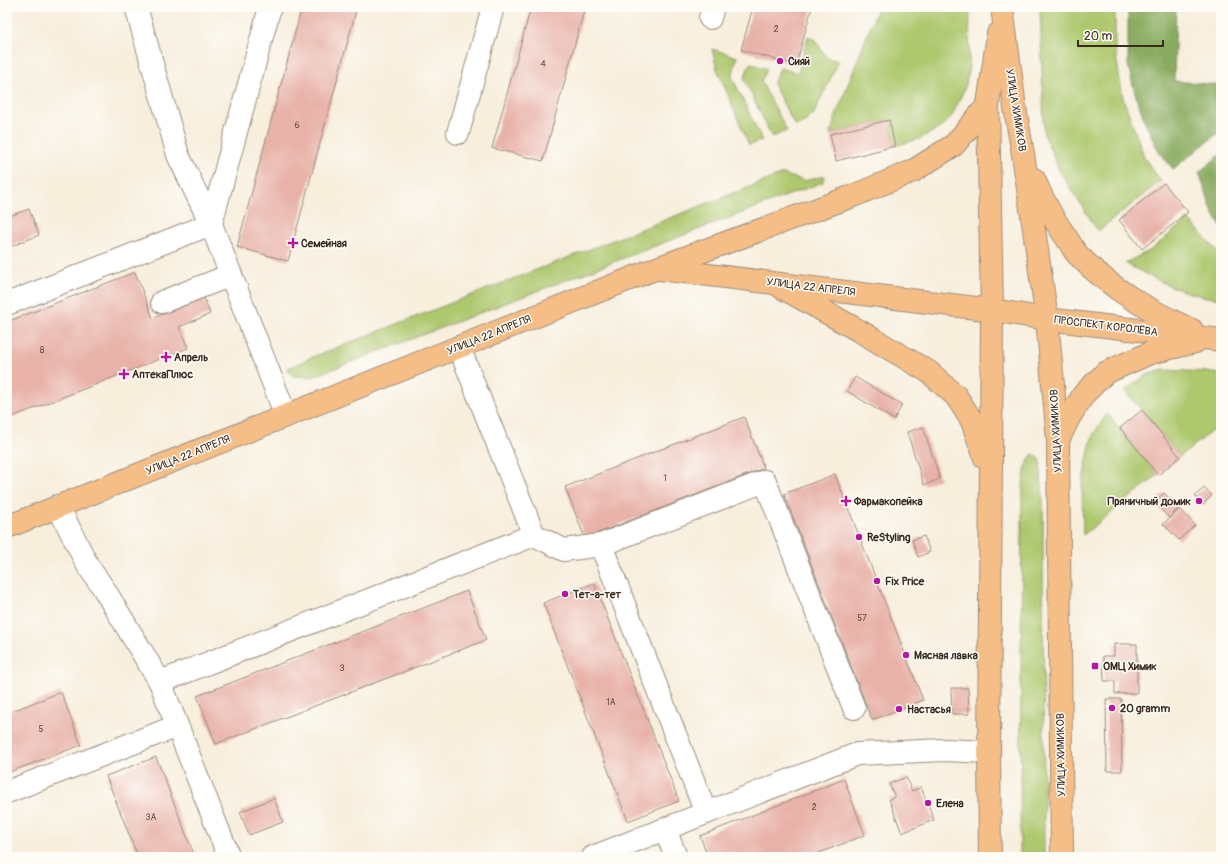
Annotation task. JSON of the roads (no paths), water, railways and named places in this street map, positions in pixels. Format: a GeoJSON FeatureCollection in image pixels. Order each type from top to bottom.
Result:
{"type":"FeatureCollection","features":[{"type":"Feature","properties":{"kind":"main road","name":"УЛИЦА ХИМИКОВ"},"geometry":{"type":"LineString","coordinates":[[990,857],[990,477],[992,310],[988,105],[1002,8]]}},
{"type":"Feature","properties":{"kind":"main road","name":"УЛИЦА ХИМИКОВ"},"geometry":{"type":"LineString","coordinates":[[1002,8],[1015,108],[1047,319],[1058,440],[1062,857]]}},
{"type":"Feature","properties":{"kind":"main road"},"geometry":{"type":"LineString","coordinates":[[657,268],[853,196],[913,171],[954,145],[988,105]]}},
{"type":"Feature","properties":{"kind":"main road"},"geometry":{"type":"LineString","coordinates":[[1023,154],[1038,189],[1058,228],[1077,254],[1116,288],[1137,302],[1162,317],[1217,340]]}},
{"type":"Feature","properties":{"kind":"main road","name":"УЛИЦА 22 АПРЕЛЯ"},"geometry":{"type":"LineString","coordinates":[[7,526],[657,268],[992,310]]}},
{"type":"Feature","properties":{"kind":"main road"},"geometry":{"type":"LineString","coordinates":[[772,282],[929,372],[956,396],[972,421],[990,477]]}},
{"type":"Feature","properties":{"kind":"main road","name":"ПРОСПЕКТ КОРОЛЁВА"},"geometry":{"type":"LineString","coordinates":[[992,310],[1047,319],[1217,340]]}},
{"type":"Feature","properties":{"kind":"main road"},"geometry":{"type":"LineString","coordinates":[[1058,440],[1070,416],[1084,394],[1105,373],[1150,353],[1178,346],[1217,340]]}},
{"type":"Feature","properties":{"kind":"lane"},"geometry":{"type":"LineString","coordinates":[[136,7],[178,155],[211,224],[286,416]]}},
{"type":"Feature","properties":{"kind":"lane"},"geometry":{"type":"LineString","coordinates":[[211,224],[270,7]]}},
{"type":"Feature","properties":{"kind":"lane"},"geometry":{"type":"LineString","coordinates":[[458,133],[493,7]]}},
{"type":"Feature","properties":{"kind":"lane"},"geometry":{"type":"LineString","coordinates":[[7,304],[211,224]]}},
{"type":"Feature","properties":{"kind":"lane"},"geometry":{"type":"LineString","coordinates":[[162,302],[231,275]]}},
{"type":"Feature","properties":{"kind":"lane"},"geometry":{"type":"LineString","coordinates":[[459,347],[534,535],[564,550],[601,545],[765,481],[854,708]]}},
{"type":"Feature","properties":{"kind":"lane"},"geometry":{"type":"LineString","coordinates":[[58,506],[88,566],[104,589],[160,682],[229,857]]}},
{"type":"Feature","properties":{"kind":"lane"},"geometry":{"type":"LineString","coordinates":[[160,682],[534,535]]}},
{"type":"Feature","properties":{"kind":"lane"},"geometry":{"type":"LineString","coordinates":[[601,545],[706,813]]}},
{"type":"Feature","properties":{"kind":"lane"},"geometry":{"type":"LineString","coordinates":[[7,792],[177,726]]}},
{"type":"Feature","properties":{"kind":"lane"},"geometry":{"type":"LineString","coordinates":[[593,857],[857,754],[944,750],[989,752]]}},
{"type":"Feature","properties":{"kind":"lane"},"geometry":{"type":"LineString","coordinates":[[665,829],[676,857]]}},
{"type":"Feature","properties":{"kind":"place","name":"Сияй"},"geometry":{"type":"Point","coordinates":[780,61]}},
{"type":"Feature","properties":{"kind":"place","name":"Семейная"},"geometry":{"type":"Point","coordinates":[293,243]}},
{"type":"Feature","properties":{"kind":"place","name":"Апрель"},"geometry":{"type":"Point","coordinates":[166,357]}},
{"type":"Feature","properties":{"kind":"place","name":"АптекаПлюс"},"geometry":{"type":"Point","coordinates":[124,374]}},
{"type":"Feature","properties":{"kind":"place","name":"Фармакопейка"},"geometry":{"type":"Point","coordinates":[846,501]}},
{"type":"Feature","properties":{"kind":"place","name":"Пряничный домик"},"geometry":{"type":"Point","coordinates":[1199,501]}},
{"type":"Feature","properties":{"kind":"place","name":"ReStyling"},"geometry":{"type":"Point","coordinates":[859,537]}},
{"type":"Feature","properties":{"kind":"place","name":"Fix Price"},"geometry":{"type":"Point","coordinates":[877,581]}},
{"type":"Feature","properties":{"kind":"place","name":"Тет-а-тет"},"geometry":{"type":"Point","coordinates":[565,594]}},
{"type":"Feature","properties":{"kind":"place","name":"Мясная лавка"},"geometry":{"type":"Point","coordinates":[906,655]}},
{"type":"Feature","properties":{"kind":"place","name":"ОМЦ Химик"},"geometry":{"type":"Point","coordinates":[1095,666]}},
{"type":"Feature","properties":{"kind":"place","name":"20 gramm"},"geometry":{"type":"Point","coordinates":[1112,708]}},
{"type":"Feature","properties":{"kind":"place","name":"Настасья"},"geometry":{"type":"Point","coordinates":[899,709]}},
{"type":"Feature","properties":{"kind":"place","name":"Елена"},"geometry":{"type":"Point","coordinates":[928,803]}}]}
